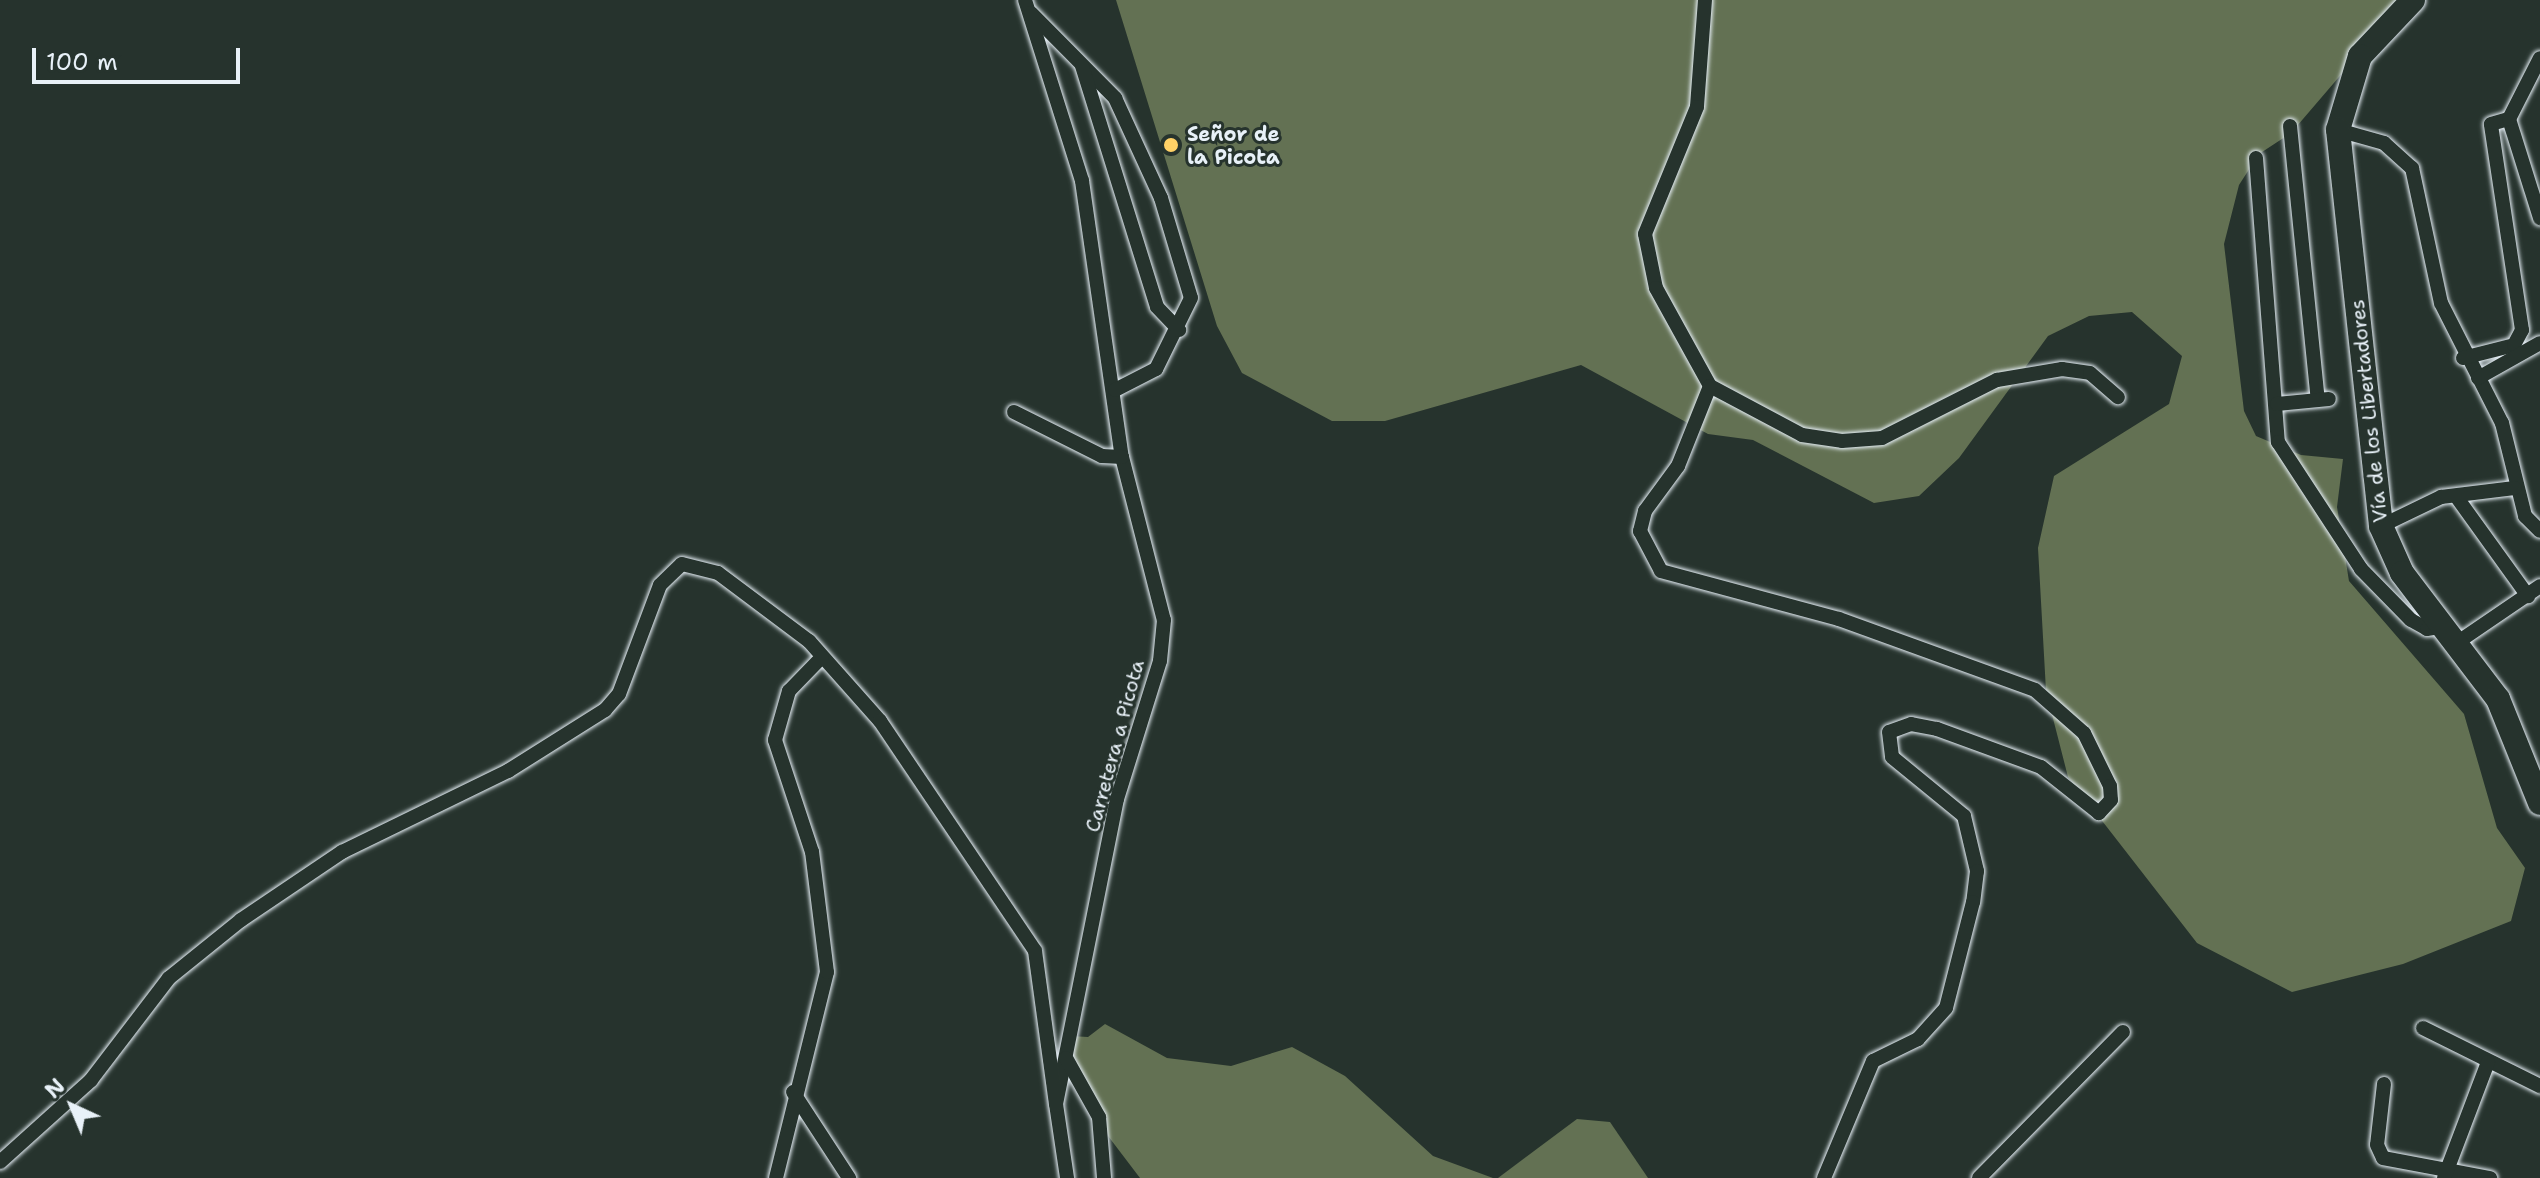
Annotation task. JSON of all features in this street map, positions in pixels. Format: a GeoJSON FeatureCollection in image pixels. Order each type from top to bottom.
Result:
{"type":"FeatureCollection","features":[{"type":"Feature","properties":{"kind":"highway","name":"Vía de los Libertadores"},"geometry":{"type":"LineString","coordinates":[[2413,0],[2360,56],[2338,130],[2381,526],[2402,573],[2453,634],[2517,732],[2540,803]]}},
{"type":"Feature","properties":{"kind":"street"},"geometry":{"type":"LineString","coordinates":[[1705,0],[1697,107],[1645,234],[1656,288],[1710,386],[1802,435],[1842,441],[1882,438],[1997,380],[2062,369],[2090,373],[2118,397]]}},
{"type":"Feature","properties":{"kind":"street"},"geometry":{"type":"LineString","coordinates":[[1027,6],[1115,98],[1161,198],[1191,298],[1179,330],[1156,369],[1115,390]]}},
{"type":"Feature","properties":{"kind":"street","name":"Carretera a Picota"},"geometry":{"type":"LineString","coordinates":[[1027,6],[1082,181],[1115,390],[1122,457],[1164,620],[1160,661],[1117,799],[1056,1104],[1067,1178]]}},
{"type":"Feature","properties":{"kind":"street"},"geometry":{"type":"LineString","coordinates":[[2540,58],[2509,119],[2540,218]]}},
{"type":"Feature","properties":{"kind":"street"},"geometry":{"type":"LineString","coordinates":[[1082,65],[1157,307],[1179,330]]}},
{"type":"Feature","properties":{"kind":"street"},"geometry":{"type":"LineString","coordinates":[[2463,358],[2514,345],[2522,330],[2491,124],[2509,119]]}},
{"type":"Feature","properties":{"kind":"street"},"geometry":{"type":"LineString","coordinates":[[2277,404],[2323,400],[2290,126]]}},
{"type":"Feature","properties":{"kind":"street"},"geometry":{"type":"LineString","coordinates":[[2338,130],[2384,143],[2412,168],[2441,303],[2463,358],[2478,378],[2502,423],[2514,488],[2540,530]]}},
{"type":"Feature","properties":{"kind":"street"},"geometry":{"type":"LineString","coordinates":[[2256,158],[2278,442],[2361,569],[2411,620],[2427,629],[2453,634],[2528,596],[2540,586]]}},
{"type":"Feature","properties":{"kind":"street"},"geometry":{"type":"LineString","coordinates":[[2478,378],[2540,343]]}},
{"type":"Feature","properties":{"kind":"street"},"geometry":{"type":"LineString","coordinates":[[1710,386],[1678,466],[1645,511],[1640,531],[1661,571],[1839,619],[2035,690],[2084,733],[2110,786],[2111,800],[2099,813],[2027,761],[1937,729],[1911,724],[1889,732],[1892,757],[1964,816],[1977,871],[1973,902],[1946,1008],[1918,1039],[1873,1061],[1824,1178]]}},
{"type":"Feature","properties":{"kind":"street"},"geometry":{"type":"LineString","coordinates":[[1014,412],[1102,456],[1122,457]]}},
{"type":"Feature","properties":{"kind":"street"},"geometry":{"type":"LineString","coordinates":[[2381,526],[2441,497],[2458,499],[2514,488]]}},
{"type":"Feature","properties":{"kind":"street"},"geometry":{"type":"LineString","coordinates":[[2458,499],[2528,596]]}},
{"type":"Feature","properties":{"kind":"street"},"geometry":{"type":"LineString","coordinates":[[0,1162],[91,1080],[169,978],[241,920],[342,852],[508,771],[605,710],[619,694],[660,585],[682,564],[718,573],[822,657],[880,721],[1035,951],[1056,1104]]}},
{"type":"Feature","properties":{"kind":"street"},"geometry":{"type":"LineString","coordinates":[[776,1178],[793,1092],[827,972],[812,852],[775,740],[789,691],[822,657]]}},
{"type":"Feature","properties":{"kind":"street"},"geometry":{"type":"LineString","coordinates":[[2423,1028],[2540,1086]]}},
{"type":"Feature","properties":{"kind":"street"},"geometry":{"type":"LineString","coordinates":[[1979,1178],[2123,1032]]}},
{"type":"Feature","properties":{"kind":"street"},"geometry":{"type":"LineString","coordinates":[[1066,1058],[1099,1117],[1104,1178]]}},
{"type":"Feature","properties":{"kind":"street"},"geometry":{"type":"LineString","coordinates":[[2446,1172],[2488,1062]]}},
{"type":"Feature","properties":{"kind":"street"},"geometry":{"type":"LineString","coordinates":[[2384,1084],[2378,1152],[2398,1164],[2490,1178]]}},
{"type":"Feature","properties":{"kind":"street"},"geometry":{"type":"LineString","coordinates":[[793,1092],[849,1178]]}},
{"type":"Feature","properties":{"kind":"green space"},"geometry":{"type":"Polygon","coordinates":[[[1116,0],[2405,0],[2291,133],[2259,154],[2239,185],[2224,244],[2244,411],[2256,436],[2301,455],[2343,459],[2337,507],[2349,581],[2464,714],[2497,828],[2525,868],[2511,921],[2403,964],[2292,992],[2197,943],[2068,777],[2046,691],[2038,548],[2054,476],[2169,404],[2182,356],[2132,312],[2089,316],[2048,336],[1959,458],[1919,496],[1874,503],[1753,440],[1708,434],[1581,365],[1385,421],[1332,421],[1242,373],[1217,326],[1116,0]]]}},
{"type":"Feature","properties":{"kind":"green space"},"geometry":{"type":"Polygon","coordinates":[[[1105,1024],[1167,1058],[1231,1066],[1292,1047],[1345,1076],[1433,1156],[1493,1178],[1140,1178],[1086,1107],[1066,1058],[1071,1036],[1088,1037],[1105,1024]]]}},
{"type":"Feature","properties":{"kind":"green space"},"geometry":{"type":"Polygon","coordinates":[[[1577,1119],[1610,1122],[1648,1178],[1498,1178],[1577,1119]]]}},
{"type":"Feature","properties":{"kind":"place","name":"Señor de la Picota"},"geometry":{"type":"Point","coordinates":[1171,145]}}]}
